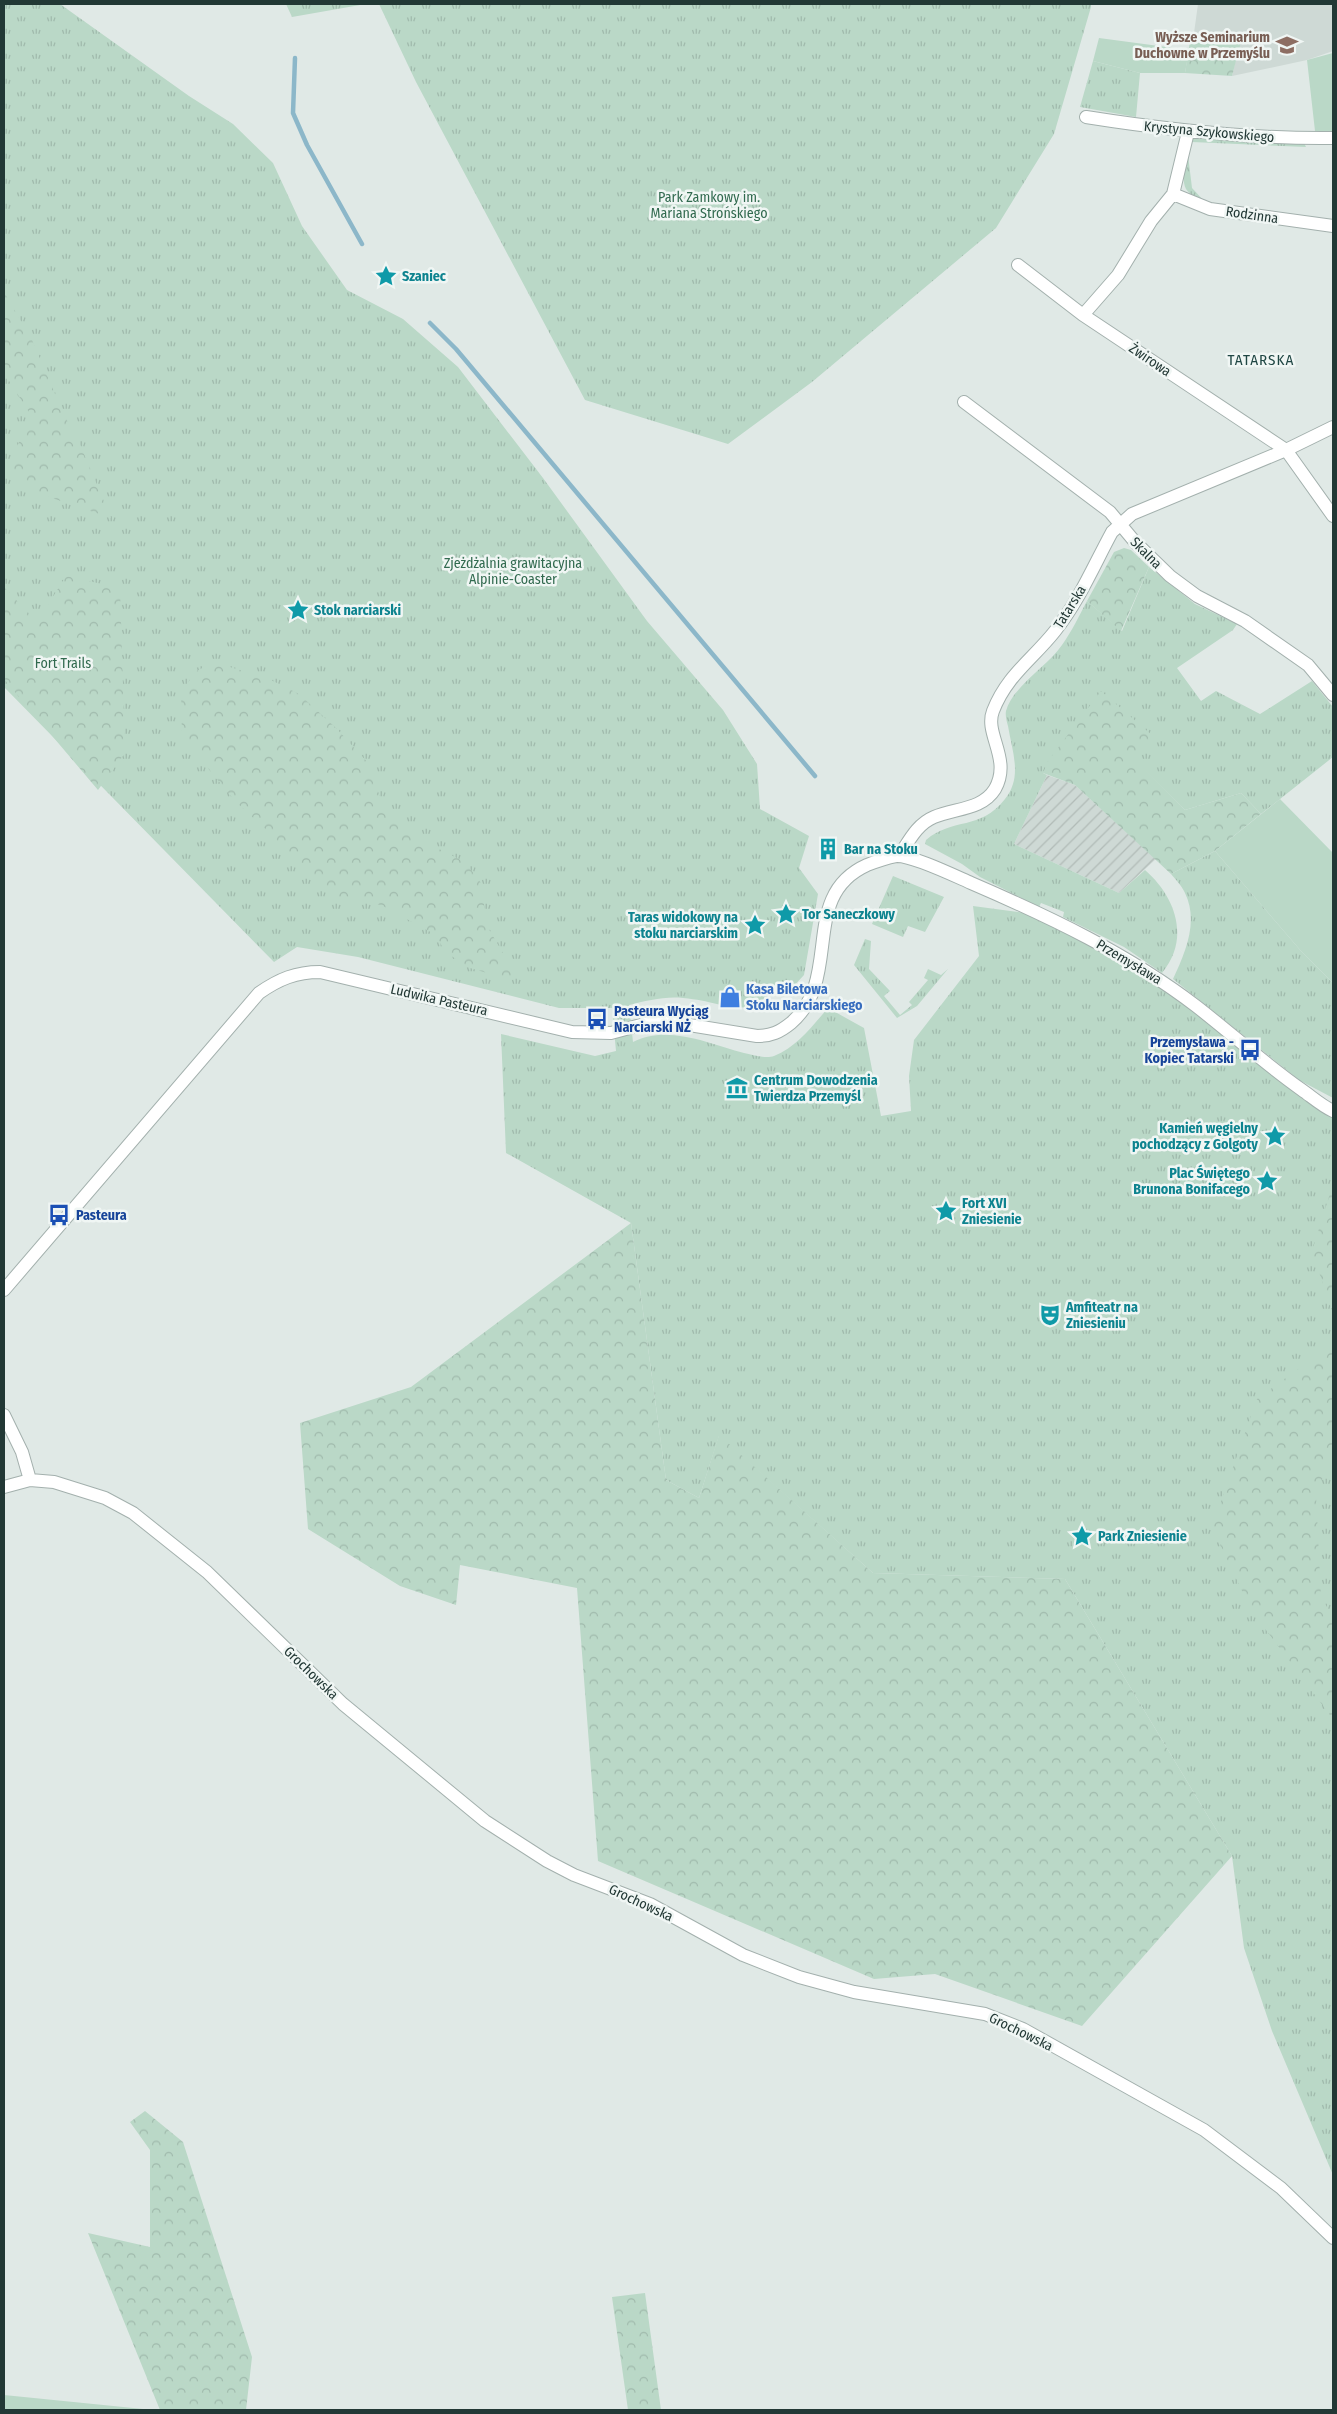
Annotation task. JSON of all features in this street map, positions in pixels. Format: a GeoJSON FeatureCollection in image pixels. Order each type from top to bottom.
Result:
{"type":"FeatureCollection","features":[{"type":"Feature","properties":{"kind":"street","name":"Krystyna Szykowskiego"},"geometry":{"type":"LineString","coordinates":[[1086,117],[1188,132],[1265,138],[1333,138]]}},
{"type":"Feature","properties":{"kind":"street"},"geometry":{"type":"LineString","coordinates":[[1082,315],[1118,275],[1151,221],[1173,194],[1188,132]]}},
{"type":"Feature","properties":{"kind":"street","name":"Rodzinna"},"geometry":{"type":"LineString","coordinates":[[1173,194],[1210,209],[1333,226]]}},
{"type":"Feature","properties":{"kind":"street","name":"Żwirowa"},"geometry":{"type":"LineString","coordinates":[[1018,265],[1082,315],[1286,450]]}},
{"type":"Feature","properties":{"kind":"street","name":"Skalna"},"geometry":{"type":"LineString","coordinates":[[964,402],[1102,506],[1170,576],[1197,596],[1245,621],[1295,655],[1308,665],[1333,695]]}},
{"type":"Feature","properties":{"kind":"street","name":"Tatarska"},"geometry":{"type":"LineString","coordinates":[[899,856],[918,828],[934,817],[975,805],[994,790],[1000,777],[1001,761],[992,714],[996,703],[1018,669],[1055,631],[1076,600],[1112,532],[1120,524],[1132,514],[1286,450],[1333,427]]}},
{"type":"Feature","properties":{"kind":"street"},"geometry":{"type":"LineString","coordinates":[[1286,450],[1333,516]]}},
{"type":"Feature","properties":{"kind":"street","name":"Przemysława"},"geometry":{"type":"LineString","coordinates":[[899,856],[936,868],[995,894],[1100,943],[1135,962],[1196,1006],[1284,1078],[1333,1111]]}},
{"type":"Feature","properties":{"kind":"street","name":"Ludwika Pasteura"},"geometry":{"type":"LineString","coordinates":[[4,1290],[259,993],[278,981],[296,974],[320,972],[572,1032],[589,1034],[611,1033],[648,1023],[671,1022],[757,1036],[770,1036],[784,1030],[803,1011],[812,996],[818,980],[830,902],[841,882],[856,870],[883,858],[899,856]]}},
{"type":"Feature","properties":{"kind":"street"},"geometry":{"type":"LineString","coordinates":[[4,1415],[22,1452],[30,1480]]}},
{"type":"Feature","properties":{"kind":"street","name":"Grochowska"},"geometry":{"type":"LineString","coordinates":[[4,1487],[30,1480],[54,1482],[113,1502],[154,1529],[207,1572],[343,1704],[485,1821],[547,1861],[574,1875],[650,1904],[743,1955],[799,1977],[854,1992],[985,2014],[1023,2030],[1204,2130],[1281,2188],[1333,2238]]}},
{"type":"Feature","properties":{"kind":"shaded area","name":"Wyższe Seminarium Duchowne w Przemyślu"},"geometry":{"type":"Polygon","coordinates":[[[1198,4],[1333,4],[1333,51],[1307,60],[1232,76],[1241,38],[1194,33],[1198,4]]]}},
{"type":"Feature","properties":{"kind":"shaded area"},"geometry":{"type":"Polygon","coordinates":[[[1047,775],[1075,785],[1156,859],[1119,893],[1014,844],[1047,775]]]}},
{"type":"Feature","properties":{"kind":"green space"},"geometry":{"type":"Polygon","coordinates":[[[4,4],[60,4],[189,96],[233,124],[273,163],[302,226],[347,290],[403,319],[458,367],[543,478],[647,621],[723,710],[757,764],[760,809],[809,836],[799,868],[818,894],[804,975],[792,988],[786,981],[758,1002],[747,1007],[737,1008],[701,1000],[676,998],[656,999],[629,1005],[633,1042],[646,1037],[674,1035],[689,1037],[751,1055],[771,1057],[782,1052],[797,1041],[828,1008],[864,1028],[881,1116],[911,1111],[909,1076],[914,1040],[979,956],[973,906],[1040,915],[1100,943],[1333,1111],[1333,2175],[1272,2031],[1244,1948],[1232,1856],[1065,1579],[873,1573],[719,1436],[699,1498],[666,1480],[631,1223],[506,1153],[501,1034],[595,1056],[616,1051],[612,1008],[559,1008],[358,957],[297,947],[274,962],[4,687],[4,4]]]}},
{"type":"Feature","properties":{"kind":"green space"},"geometry":{"type":"Polygon","coordinates":[[[286,4],[366,4],[292,17],[286,4]]]}},
{"type":"Feature","properties":{"kind":"green space","name":"Park Zamkowy im. Mariana Strońskiego"},"geometry":{"type":"Polygon","coordinates":[[[379,4],[1091,4],[1091,7],[1054,134],[996,228],[812,382],[728,444],[585,400],[416,82],[379,4]]]}},
{"type":"Feature","properties":{"kind":"green space"},"geometry":{"type":"Polygon","coordinates":[[[1194,33],[1242,38],[1232,76],[1185,73],[1190,41],[1194,33]]]}},
{"type":"Feature","properties":{"kind":"green space"},"geometry":{"type":"Polygon","coordinates":[[[1099,38],[1189,50],[1185,73],[1140,73],[1093,61],[1099,38]]]}},
{"type":"Feature","properties":{"kind":"green space"},"geometry":{"type":"Polygon","coordinates":[[[1333,53],[1333,131],[1315,131],[1307,60],[1333,53]]]}},
{"type":"Feature","properties":{"kind":"green space"},"geometry":{"type":"Polygon","coordinates":[[[1093,61],[1140,73],[1136,117],[1080,107],[1093,61]]]}},
{"type":"Feature","properties":{"kind":"green space"},"geometry":{"type":"Polygon","coordinates":[[[1194,137],[1262,143],[1304,143],[1306,147],[1192,142],[1188,155],[1192,188],[1205,202],[1190,193],[1184,184],[1186,154],[1194,137]]]}},
{"type":"Feature","properties":{"kind":"green space"},"geometry":{"type":"Polygon","coordinates":[[[4,292],[32,340],[64,415],[79,442],[111,518],[43,495],[8,464],[32,417],[4,373],[4,292]]]}},
{"type":"Feature","properties":{"kind":"green space"},"geometry":{"type":"Polygon","coordinates":[[[1124,548],[1131,550],[1149,567],[1121,631],[1087,601],[1114,552],[1124,548]]]}},
{"type":"Feature","properties":{"kind":"green space"},"geometry":{"type":"Polygon","coordinates":[[[1149,567],[1195,604],[1237,624],[1233,630],[1177,668],[1201,701],[1216,691],[1260,714],[1312,681],[1333,707],[1333,757],[1261,814],[1241,793],[1185,810],[1133,758],[1152,736],[1043,773],[1047,775],[1014,844],[1119,893],[1145,870],[1156,880],[1164,892],[1176,918],[1176,946],[1171,960],[1162,973],[1124,947],[1063,917],[1064,912],[1041,903],[1039,907],[980,877],[962,864],[925,844],[926,840],[946,828],[986,816],[1005,799],[1014,782],[1015,773],[1014,754],[1006,715],[1010,702],[1023,685],[1056,653],[1087,601],[1122,631],[1149,567]]]}},
{"type":"Feature","properties":{"kind":"green space","name":"Fort Trails"},"geometry":{"type":"Polygon","coordinates":[[[66,576],[120,588],[125,753],[98,790],[4,679],[4,587],[37,622],[66,576]]]}},
{"type":"Feature","properties":{"kind":"green space"},"geometry":{"type":"Polygon","coordinates":[[[213,662],[267,678],[299,694],[337,729],[370,765],[380,798],[401,823],[435,847],[465,862],[481,883],[487,926],[513,970],[511,980],[470,968],[445,952],[436,935],[381,905],[339,897],[300,872],[274,837],[236,802],[182,737],[181,693],[195,672],[213,662]]]}},
{"type":"Feature","properties":{"kind":"green space"},"geometry":{"type":"Polygon","coordinates":[[[1101,691],[1153,736],[1134,758],[1185,810],[1241,793],[1261,814],[1215,851],[1171,874],[1075,785],[1043,773],[1048,761],[1101,691]]]}},
{"type":"Feature","properties":{"kind":"green space"},"geometry":{"type":"Polygon","coordinates":[[[1280,799],[1333,853],[1333,983],[1301,951],[1215,851],[1280,799]]]}},
{"type":"Feature","properties":{"kind":"green space"},"geometry":{"type":"Polygon","coordinates":[[[1215,851],[1301,951],[1333,983],[1333,1098],[1299,1080],[1173,979],[1186,948],[1191,926],[1191,915],[1185,893],[1181,885],[1171,874],[1215,851]]]}},
{"type":"Feature","properties":{"kind":"green space"},"geometry":{"type":"Polygon","coordinates":[[[893,876],[944,897],[925,932],[908,926],[903,937],[872,924],[893,876]]]}},
{"type":"Feature","properties":{"kind":"green space"},"geometry":{"type":"Polygon","coordinates":[[[865,939],[871,941],[869,969],[890,991],[884,996],[900,1015],[912,1005],[909,1002],[928,980],[924,978],[928,969],[941,975],[948,969],[917,1006],[897,1018],[854,965],[865,939]]]}},
{"type":"Feature","properties":{"kind":"green space"},"geometry":{"type":"Polygon","coordinates":[[[1333,1184],[1333,1314],[1312,1251],[1333,1184]]]}},
{"type":"Feature","properties":{"kind":"green space"},"geometry":{"type":"Polygon","coordinates":[[[631,1223],[666,1480],[699,1498],[719,1435],[873,1573],[1065,1579],[1232,1856],[1082,2026],[935,1974],[874,1979],[598,1861],[577,1588],[460,1565],[456,1605],[400,1586],[308,1529],[300,1423],[411,1387],[631,1223]]]}},
{"type":"Feature","properties":{"kind":"green space"},"geometry":{"type":"Polygon","coordinates":[[[1333,1343],[1333,1452],[1316,1495],[1321,1597],[1333,1617],[1333,1719],[1251,1610],[1212,1527],[1257,1399],[1333,1343]]]}},
{"type":"Feature","properties":{"kind":"green space"},"geometry":{"type":"Polygon","coordinates":[[[145,2111],[183,2142],[252,2357],[246,2410],[160,2410],[88,2233],[150,2247],[150,2150],[130,2122],[145,2111]]]}},
{"type":"Feature","properties":{"kind":"green space"},"geometry":{"type":"Polygon","coordinates":[[[645,2293],[661,2410],[628,2410],[612,2297],[645,2293]]]}},
{"type":"Feature","properties":{"kind":"green space"},"geometry":{"type":"Polygon","coordinates":[[[4,2395],[153,2410],[4,2410],[4,2395]]]}},
{"type":"Feature","properties":{"kind":"waterway"},"geometry":{"type":"LineString","coordinates":[[295,58],[293,113],[307,145],[362,244]]}},
{"type":"Feature","properties":{"kind":"waterway"},"geometry":{"type":"LineString","coordinates":[[430,323],[456,349],[815,776]]}},
{"type":"Feature","properties":{"kind":"place","name":"Wyższe Seminarium Duchowne w Przemyślu"},"geometry":{"type":"Point","coordinates":[1287,45]}},
{"type":"Feature","properties":{"kind":"place","name":"Szaniec"},"geometry":{"type":"Point","coordinates":[386,276]}},
{"type":"Feature","properties":{"kind":"place","name":"Stok narciarski"},"geometry":{"type":"Point","coordinates":[298,610]}},
{"type":"Feature","properties":{"kind":"place","name":"Bar na Stoku"},"geometry":{"type":"Point","coordinates":[828,849]}},
{"type":"Feature","properties":{"kind":"place","name":"Tor Saneczkowy"},"geometry":{"type":"Point","coordinates":[786,914]}},
{"type":"Feature","properties":{"kind":"place","name":"Taras widokowy na stoku narciarskim"},"geometry":{"type":"Point","coordinates":[755,925]}},
{"type":"Feature","properties":{"kind":"place","name":"Kasa Biletowa Stoku Narciarskiego"},"geometry":{"type":"Point","coordinates":[730,997]}},
{"type":"Feature","properties":{"kind":"place","name":"Pasteura Wyciąg Narciarski NŻ"},"geometry":{"type":"Point","coordinates":[597,1019]}},
{"type":"Feature","properties":{"kind":"place","name":"Przemysława - Kopiec Tatarski"},"geometry":{"type":"Point","coordinates":[1250,1050]}},
{"type":"Feature","properties":{"kind":"place","name":"Centrum Dowodzenia Twierdza Przemyśl"},"geometry":{"type":"Point","coordinates":[737,1088]}},
{"type":"Feature","properties":{"kind":"place","name":"Kamień węgielny pochodzący z Golgoty"},"geometry":{"type":"Point","coordinates":[1275,1136]}},
{"type":"Feature","properties":{"kind":"place","name":"Plac Świętego Brunona Bonifacego"},"geometry":{"type":"Point","coordinates":[1267,1181]}},
{"type":"Feature","properties":{"kind":"place","name":"Fort XVI Zniesienie"},"geometry":{"type":"Point","coordinates":[946,1211]}},
{"type":"Feature","properties":{"kind":"place","name":"Pasteura"},"geometry":{"type":"Point","coordinates":[59,1215]}},
{"type":"Feature","properties":{"kind":"place","name":"Amfiteatr na Zniesieniu"},"geometry":{"type":"Point","coordinates":[1050,1315]}},
{"type":"Feature","properties":{"kind":"place","name":"Park Zniesienie"},"geometry":{"type":"Point","coordinates":[1082,1536]}},
{"type":"Feature","properties":{"kind":"district","name":"TATARSKA"},"geometry":{"type":"Point","coordinates":[1261,360]}},
{"type":"Feature","properties":{"kind":"park label","name":"Zjeżdżalnia grawitacyjna Alpinie-Coaster"},"geometry":{"type":"Point","coordinates":[513,572]}}]}
